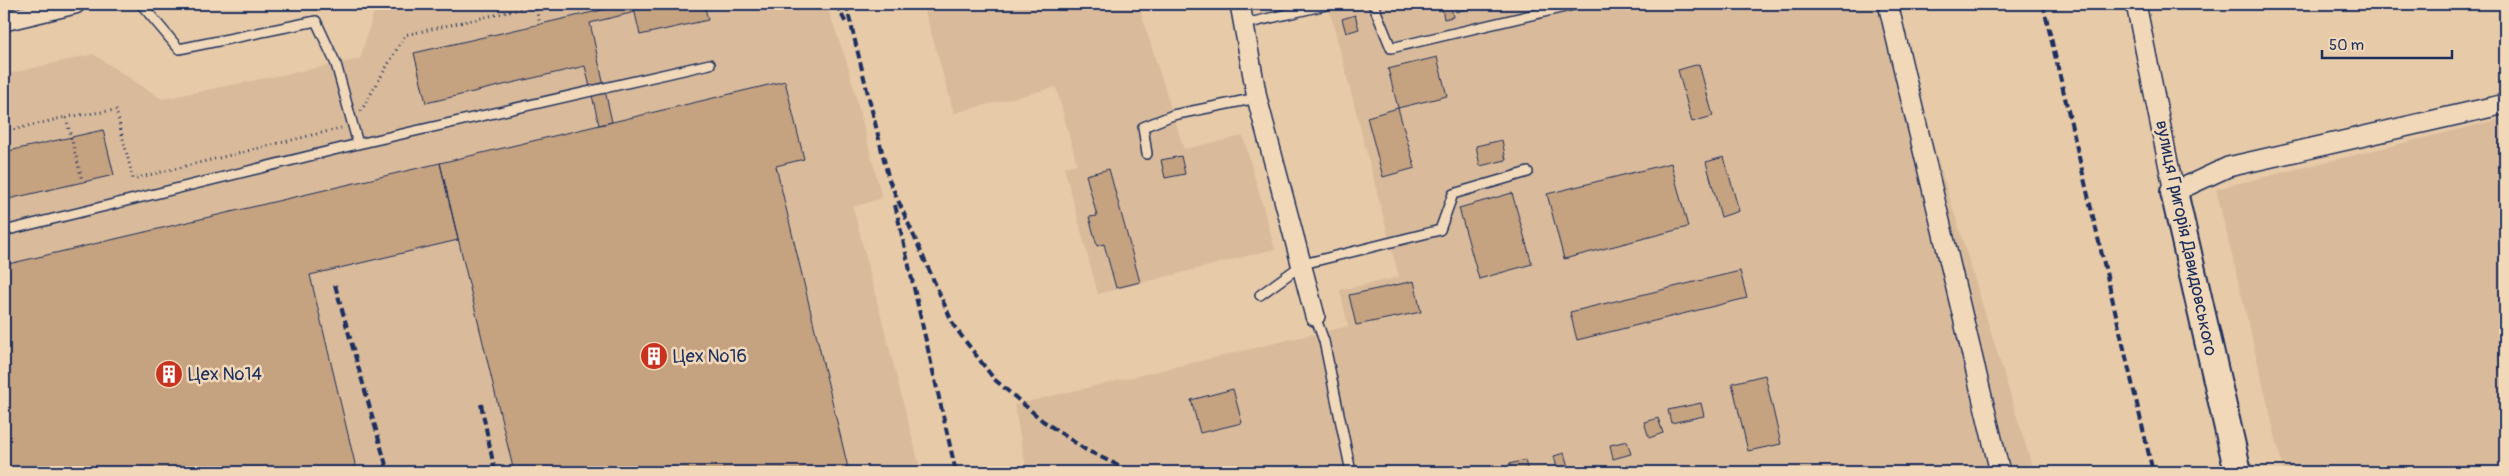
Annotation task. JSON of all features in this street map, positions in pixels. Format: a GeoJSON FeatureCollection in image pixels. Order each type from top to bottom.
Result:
{"type":"FeatureCollection","features":[{"type":"Feature","properties":{"kind":"street"},"geometry":{"type":"LineString","coordinates":[[4,21],[75,4]]}},
{"type":"Feature","properties":{"kind":"street"},"geometry":{"type":"LineString","coordinates":[[1240,4],[1257,98],[1316,316]]}},
{"type":"Feature","properties":{"kind":"street"},"geometry":{"type":"LineString","coordinates":[[1888,4],[2000,472]]}},
{"type":"Feature","properties":{"kind":"street","name":"вулиця Григорія Давидовського"},"geometry":{"type":"LineString","coordinates":[[2136,4],[2174,192],[2238,472]]}},
{"type":"Feature","properties":{"kind":"street"},"geometry":{"type":"LineString","coordinates":[[2174,192],[2228,167],[2505,104]]}},
{"type":"Feature","properties":{"kind":"lane"},"geometry":{"type":"LineString","coordinates":[[141,4],[179,49],[316,22],[336,64],[358,144]]}},
{"type":"Feature","properties":{"kind":"lane"},"geometry":{"type":"LineString","coordinates":[[1245,24],[1330,4]]}},
{"type":"Feature","properties":{"kind":"lane"},"geometry":{"type":"LineString","coordinates":[[1373,4],[1391,48],[1578,4]]}},
{"type":"Feature","properties":{"kind":"lane"},"geometry":{"type":"LineString","coordinates":[[4,231],[358,144],[710,64]]}},
{"type":"Feature","properties":{"kind":"lane"},"geometry":{"type":"LineString","coordinates":[[1147,154],[1143,127],[1173,115],[1257,98]]}},
{"type":"Feature","properties":{"kind":"lane"},"geometry":{"type":"LineString","coordinates":[[1260,295],[1303,264],[1440,230],[1453,194],[1528,172]]}},
{"type":"Feature","properties":{"kind":"lane"},"geometry":{"type":"LineString","coordinates":[[1316,316],[1324,341],[1351,472]]}},
{"type":"Feature","properties":{"kind":"path"},"geometry":{"type":"LineString","coordinates":[[4,132],[66,117],[116,110],[133,179],[353,125],[405,35],[535,6],[540,24]]}},
{"type":"Feature","properties":{"kind":"path"},"geometry":{"type":"LineString","coordinates":[[66,117],[82,180]]}},
{"type":"Feature","properties":{"kind":"shaded area"},"geometry":{"type":"Polygon","coordinates":[[[376,4],[826,4],[848,66],[882,198],[853,207],[921,472],[4,472],[4,75],[93,54],[162,99],[360,59],[376,4]]]}},
{"type":"Feature","properties":{"kind":"shaded area"},"geometry":{"type":"Polygon","coordinates":[[[923,4],[1138,4],[1184,149],[1243,136],[1275,249],[1098,294],[1064,167],[1077,164],[1056,87],[954,113],[923,4]]]}},
{"type":"Feature","properties":{"kind":"shaded area"},"geometry":{"type":"Polygon","coordinates":[[[1328,4],[1890,4],[2034,472],[1027,472],[1014,405],[1348,326],[1340,290],[1399,277],[1328,4]]]}},
{"type":"Feature","properties":{"kind":"shaded area"},"geometry":{"type":"Polygon","coordinates":[[[2505,118],[2505,472],[2284,472],[2216,189],[2505,118]]]}},
{"type":"Feature","properties":{"kind":"building"},"geometry":{"type":"Polygon","coordinates":[[[633,4],[635,12],[590,23],[612,122],[599,125],[585,66],[426,103],[414,53],[633,4]]]}},
{"type":"Feature","properties":{"kind":"building"},"geometry":{"type":"Polygon","coordinates":[[[633,4],[704,4],[708,20],[640,35],[633,4]]]}},
{"type":"Feature","properties":{"kind":"building"},"geometry":{"type":"Polygon","coordinates":[[[1454,4],[1469,4],[1470,8],[1456,12],[1454,4]]]}},
{"type":"Feature","properties":{"kind":"building"},"geometry":{"type":"Polygon","coordinates":[[[1451,5],[1453,17],[1444,19],[1442,8],[1451,5]]]}},
{"type":"Feature","properties":{"kind":"building"},"geometry":{"type":"Polygon","coordinates":[[[1355,15],[1359,29],[1346,33],[1342,19],[1355,15]]]}},
{"type":"Feature","properties":{"kind":"building"},"geometry":{"type":"Polygon","coordinates":[[[1437,57],[1447,96],[1398,108],[1388,69],[1437,57]]]}},
{"type":"Feature","properties":{"kind":"building"},"geometry":{"type":"Polygon","coordinates":[[[1699,64],[1713,116],[1692,122],[1678,70],[1699,64]]]}},
{"type":"Feature","properties":{"kind":"building","name":"Цех №16"},"geometry":{"type":"Polygon","coordinates":[[[785,81],[804,159],[776,166],[849,472],[514,472],[440,163],[785,81]]]}},
{"type":"Feature","properties":{"kind":"building"},"geometry":{"type":"Polygon","coordinates":[[[1398,108],[1415,168],[1383,177],[1367,117],[1398,108]]]}},
{"type":"Feature","properties":{"kind":"building"},"geometry":{"type":"Polygon","coordinates":[[[103,130],[114,175],[4,200],[4,152],[103,130]]]}},
{"type":"Feature","properties":{"kind":"building"},"geometry":{"type":"Polygon","coordinates":[[[1502,140],[1506,160],[1480,166],[1476,146],[1502,140]]]}},
{"type":"Feature","properties":{"kind":"building"},"geometry":{"type":"Polygon","coordinates":[[[1181,156],[1185,174],[1165,178],[1161,160],[1181,156]]]}},
{"type":"Feature","properties":{"kind":"building"},"geometry":{"type":"Polygon","coordinates":[[[1724,157],[1739,211],[1721,217],[1706,162],[1724,157]]]}},
{"type":"Feature","properties":{"kind":"building","name":"Цех №14"},"geometry":{"type":"Polygon","coordinates":[[[440,163],[458,240],[310,275],[357,472],[4,472],[4,265],[440,163]]]}},
{"type":"Feature","properties":{"kind":"building"},"geometry":{"type":"Polygon","coordinates":[[[1671,163],[1688,227],[1564,259],[1547,194],[1671,163]]]}},
{"type":"Feature","properties":{"kind":"building"},"geometry":{"type":"Polygon","coordinates":[[[1109,169],[1140,282],[1116,288],[1104,244],[1097,246],[1089,217],[1097,216],[1086,175],[1109,169]]]}},
{"type":"Feature","properties":{"kind":"building"},"geometry":{"type":"Polygon","coordinates":[[[1512,193],[1532,264],[1479,279],[1459,208],[1512,193]]]}},
{"type":"Feature","properties":{"kind":"building"},"geometry":{"type":"Polygon","coordinates":[[[1740,271],[1747,298],[1577,340],[1570,312],[1740,271]]]}},
{"type":"Feature","properties":{"kind":"building"},"geometry":{"type":"Polygon","coordinates":[[[1414,281],[1421,312],[1356,325],[1349,295],[1414,281]]]}},
{"type":"Feature","properties":{"kind":"building"},"geometry":{"type":"Polygon","coordinates":[[[1765,375],[1781,444],[1748,451],[1732,383],[1765,375]]]}},
{"type":"Feature","properties":{"kind":"building"},"geometry":{"type":"Polygon","coordinates":[[[1233,389],[1242,423],[1200,433],[1191,400],[1233,389]]]}},
{"type":"Feature","properties":{"kind":"building"},"geometry":{"type":"Polygon","coordinates":[[[1701,403],[1704,416],[1671,423],[1668,410],[1701,403]]]}},
{"type":"Feature","properties":{"kind":"building"},"geometry":{"type":"Polygon","coordinates":[[[1658,418],[1663,433],[1649,438],[1644,422],[1658,418]]]}},
{"type":"Feature","properties":{"kind":"building"},"geometry":{"type":"Polygon","coordinates":[[[1627,441],[1631,454],[1613,459],[1610,445],[1627,441]]]}},
{"type":"Feature","properties":{"kind":"building"},"geometry":{"type":"Polygon","coordinates":[[[1564,453],[1569,470],[1558,472],[1554,456],[1564,453]]]}},
{"type":"Feature","properties":{"kind":"building"},"geometry":{"type":"Polygon","coordinates":[[[1525,460],[1528,472],[1512,472],[1509,464],[1525,460]]]}},
{"type":"Feature","properties":{"kind":"building"},"geometry":{"type":"Polygon","coordinates":[[[1491,468],[1492,472],[1473,472],[1491,468]]]}},
{"type":"Feature","properties":{"kind":"railway"},"geometry":{"type":"LineString","coordinates":[[836,4],[846,23]]}},
{"type":"Feature","properties":{"kind":"railway"},"geometry":{"type":"LineString","coordinates":[[846,4],[889,180],[954,326],[994,379],[1043,421],[1086,450],[1132,472]]}},
{"type":"Feature","properties":{"kind":"railway"},"geometry":{"type":"LineString","coordinates":[[2043,4],[2153,472]]}},
{"type":"Feature","properties":{"kind":"railway"},"geometry":{"type":"LineString","coordinates":[[895,205],[956,472]]}},
{"type":"Feature","properties":{"kind":"railway"},"geometry":{"type":"LineString","coordinates":[[335,285],[388,472]]}},
{"type":"Feature","properties":{"kind":"railway"},"geometry":{"type":"LineString","coordinates":[[481,404],[495,472]]}},
{"type":"Feature","properties":{"kind":"railway"},"geometry":{"type":"LineString","coordinates":[[1423,472],[1444,468]]}},
{"type":"Feature","properties":{"kind":"place","name":"Цех №16"},"geometry":{"type":"Point","coordinates":[654,356]}},
{"type":"Feature","properties":{"kind":"place","name":"Цех №14"},"geometry":{"type":"Point","coordinates":[169,374]}}]}
